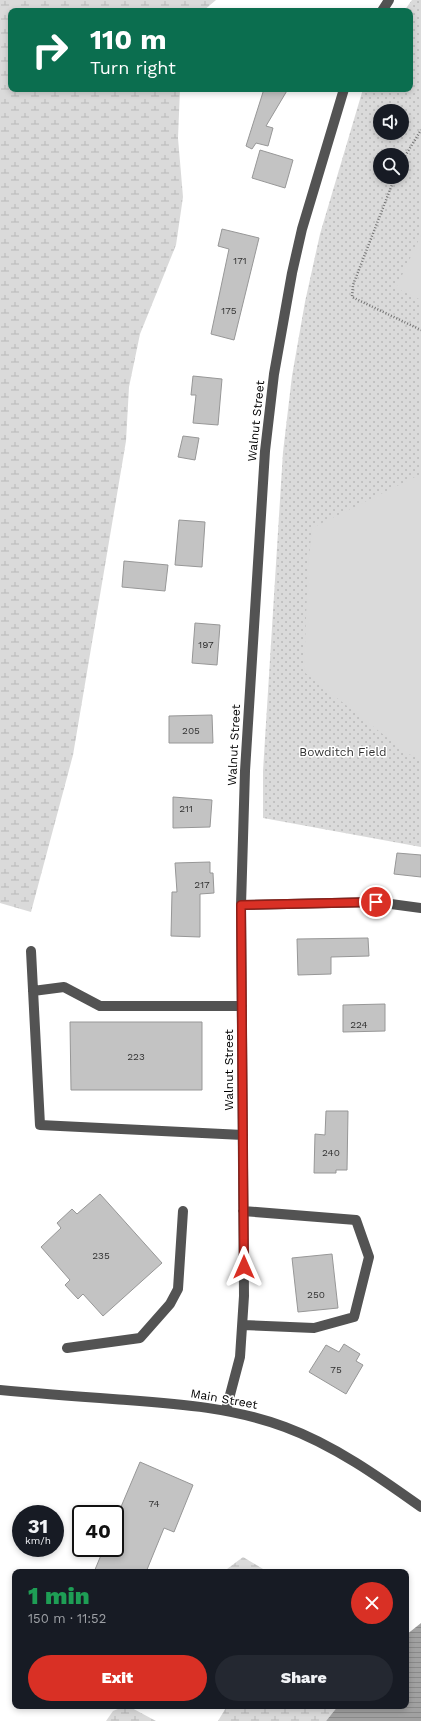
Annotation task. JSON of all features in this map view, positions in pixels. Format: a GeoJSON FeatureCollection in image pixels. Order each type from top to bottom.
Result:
{"type":"FeatureCollection","features":[{"type":"Feature","properties":{"kind":"street","name":"Walnut Street"},"geometry":{"type":"LineString","coordinates":[[226,1410],[240,1357],[243,1325],[241,905],[245,771],[265,451],[282,323],[298,247],[343,92]]}},
{"type":"Feature","properties":{"kind":"street"},"geometry":{"type":"LineString","coordinates":[[241,905],[376,902],[421,908]]}},
{"type":"Feature","properties":{"kind":"street"},"geometry":{"type":"LineString","coordinates":[[31,951],[40,1125],[242,1135]]}},
{"type":"Feature","properties":{"kind":"street"},"geometry":{"type":"LineString","coordinates":[[33,991],[64,987],[100,1006],[242,1006]]}},
{"type":"Feature","properties":{"kind":"street"},"geometry":{"type":"LineString","coordinates":[[67,1348],[140,1338],[170,1304],[178,1289],[183,1211]]}},
{"type":"Feature","properties":{"kind":"street"},"geometry":{"type":"LineString","coordinates":[[243,1211],[356,1220],[369,1257],[354,1317],[314,1328],[243,1325]]}},
{"type":"Feature","properties":{"kind":"street","name":"Main Street"},"geometry":{"type":"LineString","coordinates":[[0,1390],[185,1404],[226,1410],[286,1427],[313,1439],[383,1480],[421,1507]]}},
{"type":"Feature","properties":{"kind":"path"},"geometry":{"type":"LineString","coordinates":[[409,150],[421,130]]}},
{"type":"Feature","properties":{"kind":"path"},"geometry":{"type":"LineString","coordinates":[[392,184],[353,285],[352,297],[421,330]]}},
{"type":"Feature","properties":{"kind":"green space"},"geometry":{"type":"Polygon","coordinates":[[[0,0],[216,0],[207,8],[8,8],[8,92],[180,92],[178,138],[183,197],[176,245],[140,334],[129,387],[126,441],[73,755],[31,912],[0,903],[0,0]]]}},
{"type":"Feature","properties":{"kind":"green space","name":"Bowditch Field"},"geometry":{"type":"Polygon","coordinates":[[[412,0],[421,0],[421,847],[263,818],[263,771],[283,452],[292,376],[305,302],[320,234],[362,92],[413,92],[413,8],[406,8],[412,0]]]}},
{"type":"Feature","properties":{"kind":"green space"},"geometry":{"type":"Polygon","coordinates":[[[421,235],[421,300],[396,288],[421,235]]]}},
{"type":"Feature","properties":{"kind":"green space"},"geometry":{"type":"Polygon","coordinates":[[[421,474],[421,758],[408,754],[304,672],[308,566],[312,528],[421,474]]]}},
{"type":"Feature","properties":{"kind":"green space"},"geometry":{"type":"Polygon","coordinates":[[[243,1557],[263,1569],[227,1569],[243,1557]]]}},
{"type":"Feature","properties":{"kind":"green space"},"geometry":{"type":"Polygon","coordinates":[[[118,1709],[134,1709],[156,1721],[106,1721],[113,1711],[118,1709]]]}},
{"type":"Feature","properties":{"kind":"green space"},"geometry":{"type":"Polygon","coordinates":[[[225,1709],[336,1709],[326,1721],[218,1721],[225,1709]]]}},
{"type":"Feature","properties":{"kind":"shaded area"},"geometry":{"type":"Polygon","coordinates":[[[421,1623],[421,1721],[326,1721],[336,1709],[409,1709],[409,1633],[421,1623]]]}},
{"type":"Feature","properties":{"kind":"building"},"geometry":{"type":"Polygon","coordinates":[[[263,92],[286,92],[266,126],[273,128],[268,146],[256,143],[252,149],[246,146],[263,92]]]}},
{"type":"Feature","properties":{"kind":"building"},"geometry":{"type":"Polygon","coordinates":[[[260,150],[293,160],[285,188],[252,178],[260,150]]]}},
{"type":"Feature","properties":{"kind":"building"},"geometry":{"type":"Polygon","coordinates":[[[222,229],[259,238],[234,340],[211,334],[229,249],[218,246],[222,229]]]}},
{"type":"Feature","properties":{"kind":"building"},"geometry":{"type":"Polygon","coordinates":[[[193,376],[222,379],[218,425],[193,423],[196,395],[191,395],[193,376]]]}},
{"type":"Feature","properties":{"kind":"building"},"geometry":{"type":"Polygon","coordinates":[[[183,436],[199,438],[195,460],[178,457],[183,436]]]}},
{"type":"Feature","properties":{"kind":"building"},"geometry":{"type":"Polygon","coordinates":[[[179,520],[205,522],[202,567],[175,565],[179,520]]]}},
{"type":"Feature","properties":{"kind":"building"},"geometry":{"type":"Polygon","coordinates":[[[124,561],[168,565],[165,591],[122,587],[124,561]]]}},
{"type":"Feature","properties":{"kind":"building"},"geometry":{"type":"Polygon","coordinates":[[[195,623],[220,625],[217,665],[192,663],[195,623]]]}},
{"type":"Feature","properties":{"kind":"building"},"geometry":{"type":"Polygon","coordinates":[[[212,715],[213,743],[169,743],[169,716],[212,715]]]}},
{"type":"Feature","properties":{"kind":"building"},"geometry":{"type":"Polygon","coordinates":[[[173,797],[212,800],[210,827],[173,828],[173,797]]]}},
{"type":"Feature","properties":{"kind":"building"},"geometry":{"type":"Polygon","coordinates":[[[397,853],[421,855],[421,877],[394,874],[397,853]]]}},
{"type":"Feature","properties":{"kind":"building"},"geometry":{"type":"Polygon","coordinates":[[[210,862],[210,873],[213,873],[214,893],[200,894],[200,937],[171,936],[172,892],[177,892],[175,863],[210,862]]]}},
{"type":"Feature","properties":{"kind":"building"},"geometry":{"type":"Polygon","coordinates":[[[368,938],[369,956],[331,957],[331,974],[298,975],[297,939],[368,938]]]}},
{"type":"Feature","properties":{"kind":"building"},"geometry":{"type":"Polygon","coordinates":[[[385,1004],[385,1031],[343,1032],[343,1005],[385,1004]]]}},
{"type":"Feature","properties":{"kind":"building"},"geometry":{"type":"Polygon","coordinates":[[[70,1022],[202,1022],[202,1090],[71,1090],[70,1022]]]}},
{"type":"Feature","properties":{"kind":"building"},"geometry":{"type":"Polygon","coordinates":[[[326,1111],[348,1111],[347,1170],[336,1170],[336,1173],[314,1173],[315,1134],[325,1135],[326,1111]]]}},
{"type":"Feature","properties":{"kind":"building"},"geometry":{"type":"Polygon","coordinates":[[[100,1194],[162,1263],[103,1316],[83,1294],[78,1299],[65,1285],[70,1280],[41,1247],[61,1228],[57,1223],[72,1209],[77,1214],[100,1194]]]}},
{"type":"Feature","properties":{"kind":"building"},"geometry":{"type":"Polygon","coordinates":[[[332,1254],[338,1308],[298,1312],[292,1258],[332,1254]]]}},
{"type":"Feature","properties":{"kind":"building"},"geometry":{"type":"Polygon","coordinates":[[[344,1344],[360,1354],[356,1361],[363,1365],[346,1394],[309,1372],[326,1345],[339,1352],[344,1344]]]}},
{"type":"Feature","properties":{"kind":"building"},"geometry":{"type":"Polygon","coordinates":[[[140,1462],[193,1485],[174,1532],[164,1528],[147,1569],[95,1569],[100,1557],[124,1557],[124,1505],[122,1505],[140,1462]]]}},
{"type":"Feature","properties":{"kind":"route"},"geometry":{"type":"LineString","coordinates":[[244,1267],[241,905],[376,902]]}}]}
